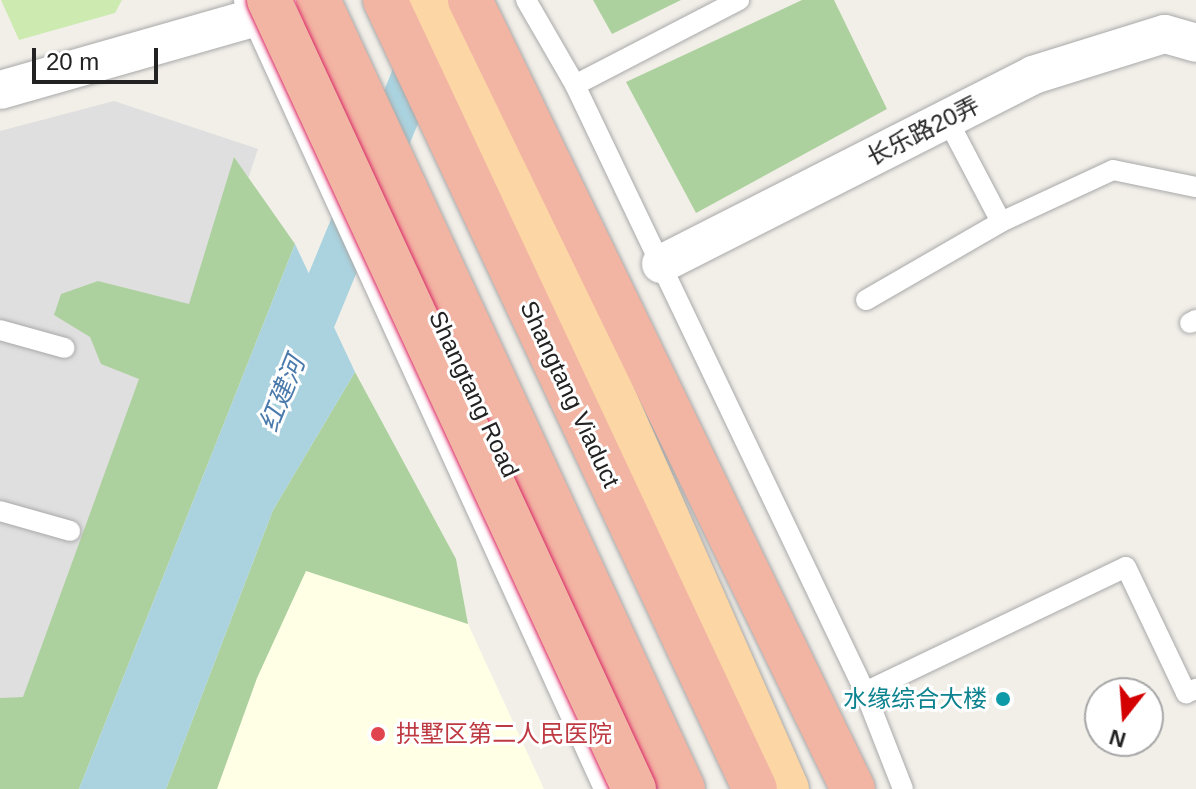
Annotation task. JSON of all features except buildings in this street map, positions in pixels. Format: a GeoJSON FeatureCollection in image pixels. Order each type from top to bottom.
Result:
{"type":"FeatureCollection","features":[{"type":"Feature","properties":{"kind":"highway","name":"Shangtang Viaduct"},"geometry":{"type":"LineString","coordinates":[[385,0],[755,789]]}},
{"type":"Feature","properties":{"kind":"highway"},"geometry":{"type":"LineString","coordinates":[[470,0],[850,781]]}},
{"type":"Feature","properties":{"kind":"highway"},"geometry":{"type":"LineString","coordinates":[[278,4],[634,789]]}},
{"type":"Feature","properties":{"kind":"highway"},"geometry":{"type":"LineString","coordinates":[[278,4],[683,789]]}},
{"type":"Feature","properties":{"kind":"main road"},"geometry":{"type":"LineString","coordinates":[[426,0],[569,295],[787,789]]}},
{"type":"Feature","properties":{"kind":"main road","name":"Shangtang Road"},"geometry":{"type":"LineString","coordinates":[[278,4],[359,143],[655,789]]}},
{"type":"Feature","properties":{"kind":"street"},"geometry":{"type":"LineString","coordinates":[[0,90],[278,4]]}},
{"type":"Feature","properties":{"kind":"street","name":"长乐路20弄"},"geometry":{"type":"LineString","coordinates":[[661,264],[1033,75],[1165,34],[1196,43]]}},
{"type":"Feature","properties":{"kind":"lane"},"geometry":{"type":"LineString","coordinates":[[526,0],[575,85],[661,264],[865,692],[903,789]]}},
{"type":"Feature","properties":{"kind":"lane"},"geometry":{"type":"LineString","coordinates":[[575,85],[739,0]]}},
{"type":"Feature","properties":{"kind":"lane"},"geometry":{"type":"LineString","coordinates":[[278,4],[335,201],[604,789]]}},
{"type":"Feature","properties":{"kind":"lane"},"geometry":{"type":"LineString","coordinates":[[947,119],[1001,222]]}},
{"type":"Feature","properties":{"kind":"lane"},"geometry":{"type":"LineString","coordinates":[[866,300],[1001,222],[1113,170],[1196,187]]}},
{"type":"Feature","properties":{"kind":"lane"},"geometry":{"type":"LineString","coordinates":[[0,330],[65,348]]}},
{"type":"Feature","properties":{"kind":"lane"},"geometry":{"type":"LineString","coordinates":[[0,511],[70,531]]}},
{"type":"Feature","properties":{"kind":"lane"},"geometry":{"type":"LineString","coordinates":[[865,692],[1126,567],[1186,693],[1196,689]]}},
{"type":"Feature","properties":{"kind":"shaded area"},"geometry":{"type":"Polygon","coordinates":[[[114,101],[258,149],[198,330],[0,789],[0,131],[114,101]]]}},
{"type":"Feature","properties":{"kind":"shaded area","name":"拱墅区第二人民医院"},"geometry":{"type":"Polygon","coordinates":[[[306,570],[468,624],[544,789],[217,789],[257,678],[306,570]]]}},
{"type":"Feature","properties":{"kind":"green space"},"geometry":{"type":"Polygon","coordinates":[[[1,0],[122,0],[115,13],[19,40],[1,0]]]}},
{"type":"Feature","properties":{"kind":"green space"},"geometry":{"type":"Polygon","coordinates":[[[593,0],[681,0],[612,34],[593,0]]]}},
{"type":"Feature","properties":{"kind":"green space"},"geometry":{"type":"Polygon","coordinates":[[[802,0],[834,0],[887,109],[696,213],[626,82],[802,0]]]}},
{"type":"Feature","properties":{"kind":"green space"},"geometry":{"type":"Polygon","coordinates":[[[234,157],[295,244],[79,789],[0,789],[0,698],[23,697],[139,379],[101,364],[90,337],[54,315],[61,294],[98,281],[189,304],[234,157]]]}},
{"type":"Feature","properties":{"kind":"green space"},"geometry":{"type":"Polygon","coordinates":[[[355,372],[456,559],[468,624],[306,571],[257,678],[217,789],[166,789],[273,510],[355,372]]]}},
{"type":"Feature","properties":{"kind":"water"},"geometry":{"type":"Polygon","coordinates":[[[295,244],[355,372],[273,510],[166,789],[79,789],[295,244]]]}},
{"type":"Feature","properties":{"kind":"waterway","name":"红建河"},"geometry":{"type":"LineString","coordinates":[[298,357],[429,39]]}},
{"type":"Feature","properties":{"kind":"place","name":"水缘综合大楼"},"geometry":{"type":"Point","coordinates":[1003,699]}},
{"type":"Feature","properties":{"kind":"place","name":"拱墅区第二人民医院"},"geometry":{"type":"Point","coordinates":[378,734]}}]}
